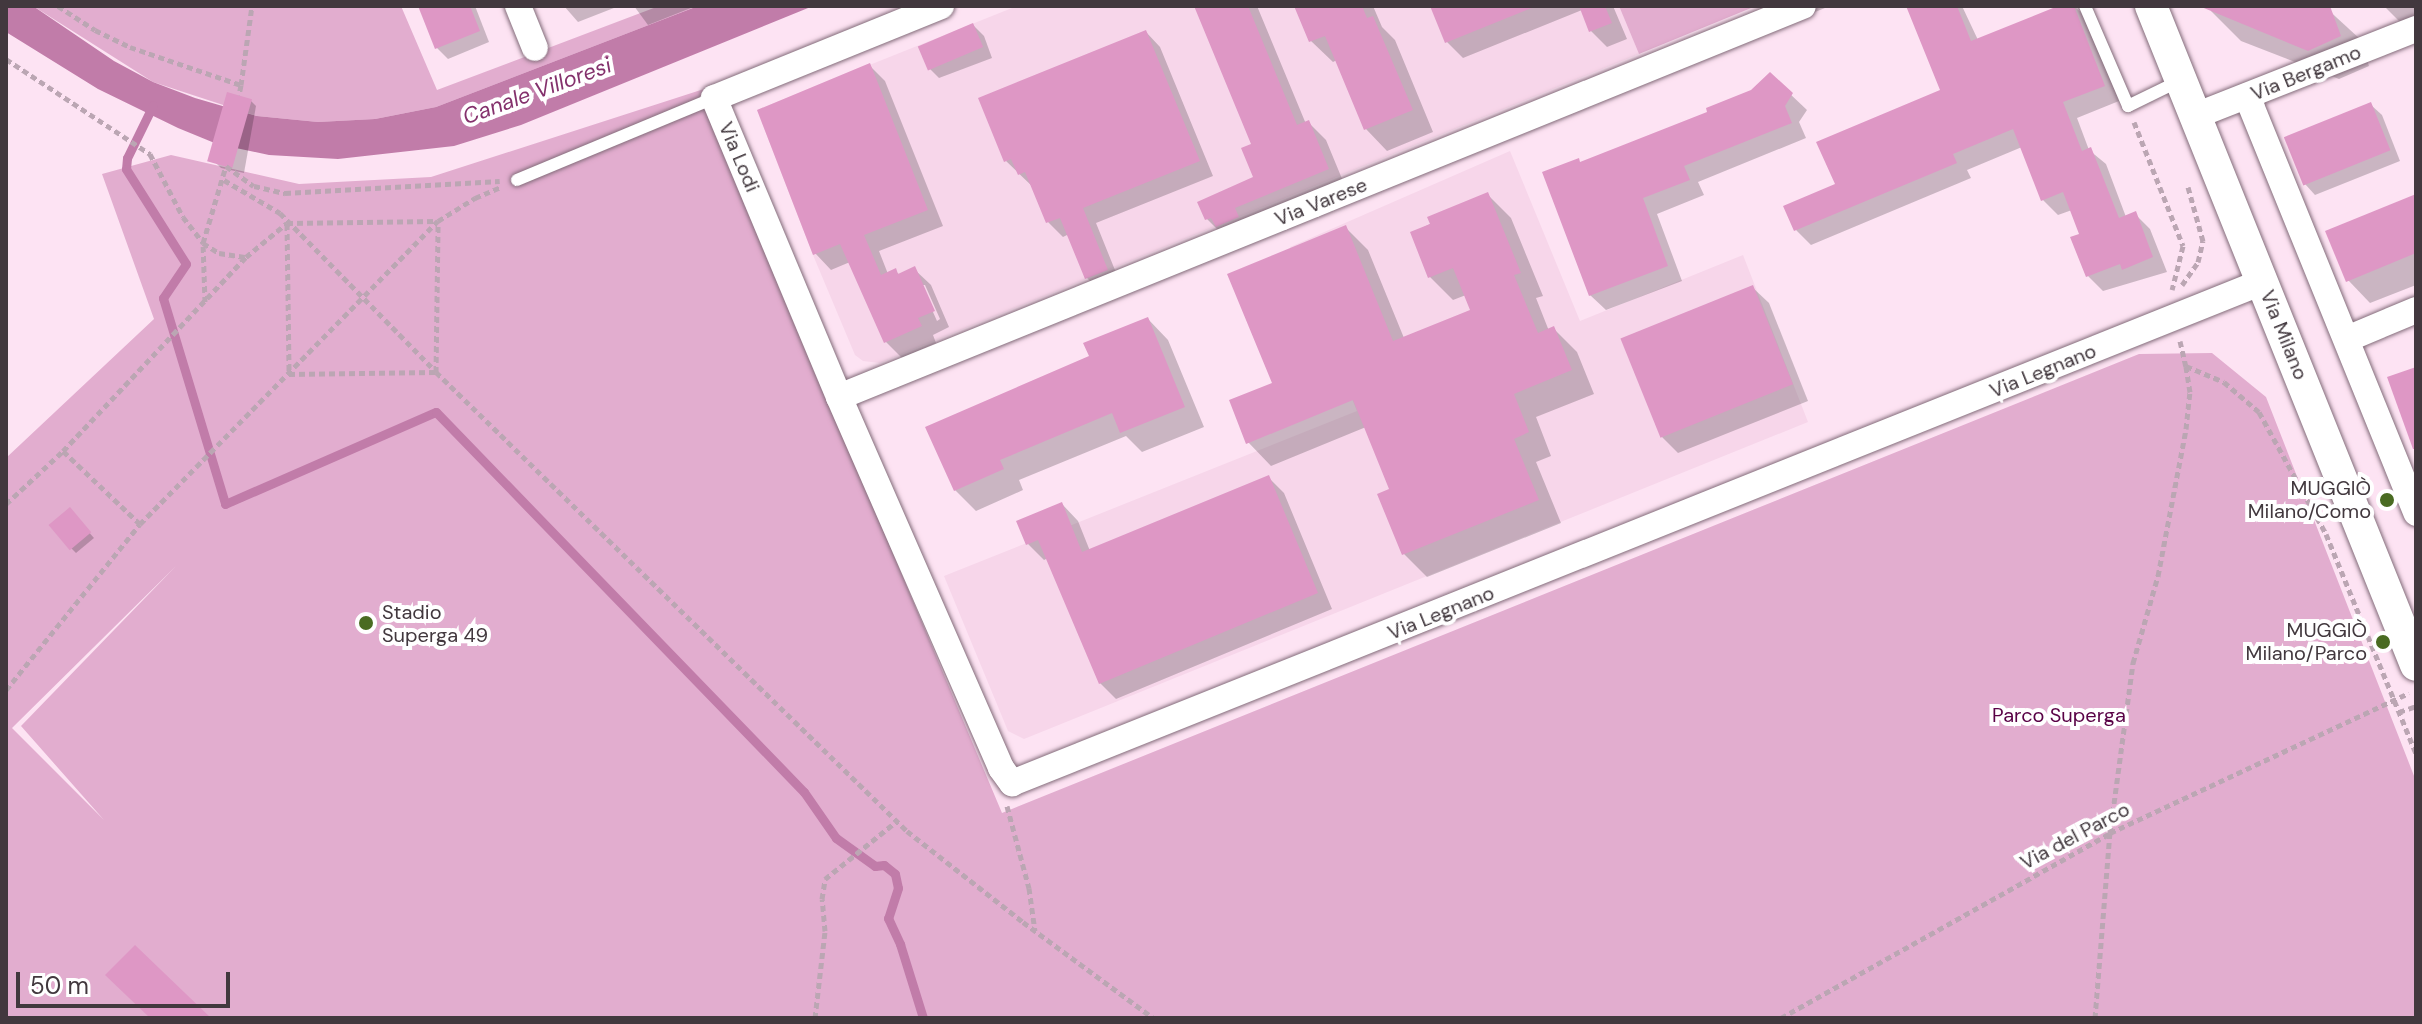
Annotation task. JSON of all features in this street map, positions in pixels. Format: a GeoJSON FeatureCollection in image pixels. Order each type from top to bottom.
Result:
{"type":"FeatureCollection","features":[{"type":"Feature","properties":{"kind":"street"},"geometry":{"type":"LineString","coordinates":[[518,6],[535,48]]}},
{"type":"Feature","properties":{"kind":"street","name":"Via Lodi"},"geometry":{"type":"LineString","coordinates":[[839,397],[714,98],[941,6]]}},
{"type":"Feature","properties":{"kind":"street","name":"Via Varese"},"geometry":{"type":"LineString","coordinates":[[839,397],[1803,6]]}},
{"type":"Feature","properties":{"kind":"street","name":"Via Milano"},"geometry":{"type":"LineString","coordinates":[[2151,6],[2416,665]]}},
{"type":"Feature","properties":{"kind":"street","name":"Via Bergamo"},"geometry":{"type":"LineString","coordinates":[[2195,116],[2416,29]]}},
{"type":"Feature","properties":{"kind":"street"},"geometry":{"type":"LineString","coordinates":[[2247,96],[2416,513]]}},
{"type":"Feature","properties":{"kind":"street","name":"Via Legnano"},"geometry":{"type":"LineString","coordinates":[[1012,783],[2172,310],[2262,282]]}},
{"type":"Feature","properties":{"kind":"street"},"geometry":{"type":"LineString","coordinates":[[2347,339],[2416,310]]}},
{"type":"Feature","properties":{"kind":"street"},"geometry":{"type":"LineString","coordinates":[[839,397],[1001,768],[1012,783]]}},
{"type":"Feature","properties":{"kind":"lane"},"geometry":{"type":"LineString","coordinates":[[2085,6],[2128,106],[2181,80]]}},
{"type":"Feature","properties":{"kind":"lane"},"geometry":{"type":"LineString","coordinates":[[517,180],[714,98]]}},
{"type":"Feature","properties":{"kind":"path"},"geometry":{"type":"LineString","coordinates":[[58,6],[95,30],[130,47],[241,85]]}},
{"type":"Feature","properties":{"kind":"path"},"geometry":{"type":"LineString","coordinates":[[239,95],[252,6]]}},
{"type":"Feature","properties":{"kind":"path"},"geometry":{"type":"LineString","coordinates":[[6,59],[141,146],[158,164],[183,217],[203,243],[219,253],[246,257]]}},
{"type":"Feature","properties":{"kind":"path"},"geometry":{"type":"LineString","coordinates":[[2095,1018],[2110,833],[2133,663],[2158,576],[2190,392],[2172,310],[2183,246],[2128,106]]}},
{"type":"Feature","properties":{"kind":"path"},"geometry":{"type":"LineString","coordinates":[[205,302],[203,243],[226,166],[254,186],[285,193],[517,180]]}},
{"type":"Feature","properties":{"kind":"path"},"geometry":{"type":"LineString","coordinates":[[224,180],[280,213],[436,372],[897,821],[1035,931],[1153,1018]]}},
{"type":"Feature","properties":{"kind":"path"},"geometry":{"type":"LineString","coordinates":[[6,690],[140,524],[438,221],[475,198],[517,180]]}},
{"type":"Feature","properties":{"kind":"path"},"geometry":{"type":"LineString","coordinates":[[2172,310],[2198,262],[2203,241],[2186,181]]}},
{"type":"Feature","properties":{"kind":"path"},"geometry":{"type":"LineString","coordinates":[[6,504],[63,451],[246,257],[287,223],[438,221]]}},
{"type":"Feature","properties":{"kind":"path"},"geometry":{"type":"LineString","coordinates":[[436,372],[438,221]]}},
{"type":"Feature","properties":{"kind":"path"},"geometry":{"type":"LineString","coordinates":[[287,223],[289,374]]}},
{"type":"Feature","properties":{"kind":"path"},"geometry":{"type":"LineString","coordinates":[[2186,366],[2224,382],[2259,412],[2326,534],[2416,753]]}},
{"type":"Feature","properties":{"kind":"path"},"geometry":{"type":"LineString","coordinates":[[289,374],[436,372]]}},
{"type":"Feature","properties":{"kind":"path"},"geometry":{"type":"LineString","coordinates":[[63,451],[140,524]]}},
{"type":"Feature","properties":{"kind":"path","name":"Via del Parco"},"geometry":{"type":"LineString","coordinates":[[1781,1018],[2110,833],[2393,699]]}},
{"type":"Feature","properties":{"kind":"path"},"geometry":{"type":"LineString","coordinates":[[2399,712],[2416,706]]}},
{"type":"Feature","properties":{"kind":"path"},"geometry":{"type":"LineString","coordinates":[[1012,783],[1005,800],[1029,888],[1035,931]]}},
{"type":"Feature","properties":{"kind":"path"},"geometry":{"type":"LineString","coordinates":[[815,1018],[825,931],[822,899],[825,879],[897,821]]}},
{"type":"Feature","properties":{"kind":"shaded area"},"geometry":{"type":"Polygon","coordinates":[[[1017,6],[1619,6],[1639,54],[880,363],[863,361],[855,355],[757,110],[1017,6]]]}},
{"type":"Feature","properties":{"kind":"shaded area"},"geometry":{"type":"Polygon","coordinates":[[[1510,151],[1580,321],[1743,255],[1808,422],[1024,739],[1008,731],[944,576],[1357,411],[1290,247],[1510,151]]]}},
{"type":"Feature","properties":{"kind":"green space"},"geometry":{"type":"Polygon","coordinates":[[[33,6],[401,6],[437,90],[659,6],[698,6],[436,107],[375,119],[318,122],[257,116],[153,82],[33,6]]]}},
{"type":"Feature","properties":{"kind":"green space"},"geometry":{"type":"Polygon","coordinates":[[[1619,6],[1756,6],[1639,54],[1619,6]]]}},
{"type":"Feature","properties":{"kind":"green space","name":"Parco Superga"},"geometry":{"type":"Polygon","coordinates":[[[704,89],[719,139],[1002,813],[2139,354],[2212,353],[2266,397],[2416,781],[2416,1018],[6,1018],[6,458],[154,319],[102,174],[171,155],[299,184],[431,177],[704,89]],[[176,566],[12,728],[104,820],[21,726],[176,566]]]}},
{"type":"Feature","properties":{"kind":"water","name":"Canale Villoresi"},"geometry":{"type":"Polygon","coordinates":[[[6,6],[33,6],[114,61],[153,82],[195,98],[257,116],[318,122],[375,119],[436,107],[698,6],[813,6],[521,125],[454,146],[338,159],[269,155],[217,144],[178,128],[98,89],[6,32],[6,6]]]}},
{"type":"Feature","properties":{"kind":"building"},"geometry":{"type":"Polygon","coordinates":[[[418,6],[470,6],[480,31],[435,49],[418,6]]]}},
{"type":"Feature","properties":{"kind":"building"},"geometry":{"type":"Polygon","coordinates":[[[1194,6],[1248,6],[1297,125],[1309,120],[1329,169],[1235,208],[1239,217],[1216,227],[1211,218],[1205,220],[1197,202],[1253,177],[1241,148],[1251,144],[1194,6]]]}},
{"type":"Feature","properties":{"kind":"building"},"geometry":{"type":"Polygon","coordinates":[[[1294,6],[1362,6],[1367,18],[1373,16],[1413,110],[1364,130],[1325,36],[1309,42],[1294,6]]]}},
{"type":"Feature","properties":{"kind":"building"},"geometry":{"type":"Polygon","coordinates":[[[1430,6],[1534,6],[1534,7],[1445,43],[1430,6]]]}},
{"type":"Feature","properties":{"kind":"building"},"geometry":{"type":"Polygon","coordinates":[[[1579,6],[1605,6],[1612,23],[1589,32],[1579,6]]]}},
{"type":"Feature","properties":{"kind":"building"},"geometry":{"type":"Polygon","coordinates":[[[1906,6],[1957,6],[1971,41],[2058,6],[2074,6],[2105,86],[2063,102],[2082,151],[2091,147],[2119,218],[2136,211],[2153,257],[2122,270],[2120,264],[2086,277],[2070,237],[2079,234],[2063,192],[2041,201],[2013,129],[1953,154],[1957,163],[1794,231],[1783,206],[1835,184],[1816,142],[1940,90],[1906,6]]]}},
{"type":"Feature","properties":{"kind":"building"},"geometry":{"type":"Polygon","coordinates":[[[2199,6],[2330,6],[2341,36],[2308,51],[2199,6]]]}},
{"type":"Feature","properties":{"kind":"building"},"geometry":{"type":"Polygon","coordinates":[[[973,23],[983,47],[928,70],[918,46],[973,23]]]}},
{"type":"Feature","properties":{"kind":"building"},"geometry":{"type":"Polygon","coordinates":[[[1146,30],[1200,161],[1083,208],[1108,270],[1085,279],[1060,218],[1046,223],[1025,172],[1018,175],[1011,159],[1004,162],[978,98],[1146,30]]]}},
{"type":"Feature","properties":{"kind":"building"},"geometry":{"type":"Polygon","coordinates":[[[870,63],[928,210],[864,235],[881,275],[896,268],[898,274],[915,266],[935,311],[918,318],[922,326],[884,343],[840,244],[813,255],[757,110],[870,63]]]}},
{"type":"Feature","properties":{"kind":"building"},"geometry":{"type":"Polygon","coordinates":[[[1770,72],[1793,93],[1785,106],[1792,123],[1684,166],[1690,180],[1643,198],[1668,266],[1589,296],[1542,172],[1579,158],[1580,162],[1707,112],[1706,108],[1751,90],[1770,72]]]}},
{"type":"Feature","properties":{"kind":"building"},"geometry":{"type":"Polygon","coordinates":[[[227,92],[252,99],[232,168],[207,161],[227,92]]]}},
{"type":"Feature","properties":{"kind":"building"},"geometry":{"type":"Polygon","coordinates":[[[2371,102],[2390,150],[2303,185],[2284,137],[2371,102]]]}},
{"type":"Feature","properties":{"kind":"building"},"geometry":{"type":"Polygon","coordinates":[[[1488,192],[1521,273],[1514,275],[1538,333],[1554,326],[1572,370],[1514,394],[1529,432],[1514,439],[1539,500],[1402,555],[1377,494],[1389,489],[1353,400],[1246,444],[1229,400],[1272,383],[1227,274],[1346,225],[1393,341],[1470,310],[1453,268],[1428,278],[1410,232],[1430,224],[1427,217],[1488,192]]]}},
{"type":"Feature","properties":{"kind":"building"},"geometry":{"type":"Polygon","coordinates":[[[2416,194],[2416,253],[2346,282],[2325,231],[2416,194]]]}},
{"type":"Feature","properties":{"kind":"building"},"geometry":{"type":"Polygon","coordinates":[[[1753,285],[1793,384],[1660,438],[1620,339],[1753,285]]]}},
{"type":"Feature","properties":{"kind":"building"},"geometry":{"type":"Polygon","coordinates":[[[1148,317],[1185,407],[1120,433],[1112,413],[1000,460],[1004,469],[954,491],[925,427],[1089,356],[1083,343],[1148,317]]]}},
{"type":"Feature","properties":{"kind":"building"},"geometry":{"type":"Polygon","coordinates":[[[2416,367],[2416,449],[2413,449],[2387,377],[2416,367]]]}},
{"type":"Feature","properties":{"kind":"building"},"geometry":{"type":"Polygon","coordinates":[[[1269,475],[1318,593],[1099,684],[1038,540],[1026,545],[1016,521],[1062,502],[1082,552],[1269,475]]]}},
{"type":"Feature","properties":{"kind":"building"},"geometry":{"type":"Polygon","coordinates":[[[70,507],[91,532],[70,550],[49,525],[70,507]]]}},
{"type":"Feature","properties":{"kind":"building"},"geometry":{"type":"Polygon","coordinates":[[[135,945],[211,1018],[150,1018],[105,975],[135,945]]]}},
{"type":"Feature","properties":{"kind":"waterway"},"geometry":{"type":"LineString","coordinates":[[153,105],[127,158],[126,169],[186,264],[163,298],[225,504],[436,412],[804,792],[836,838],[875,866],[884,865],[895,874],[898,888],[888,918],[900,944],[923,1018]]}},
{"type":"Feature","properties":{"kind":"place","name":"MUGGIÒ Milano/Como"},"geometry":{"type":"Point","coordinates":[2387,500]}},
{"type":"Feature","properties":{"kind":"place","name":"Stadio Superga 49"},"geometry":{"type":"Point","coordinates":[366,623]}},
{"type":"Feature","properties":{"kind":"place","name":"MUGGIÒ Milano/Parco"},"geometry":{"type":"Point","coordinates":[2383,642]}}]}
